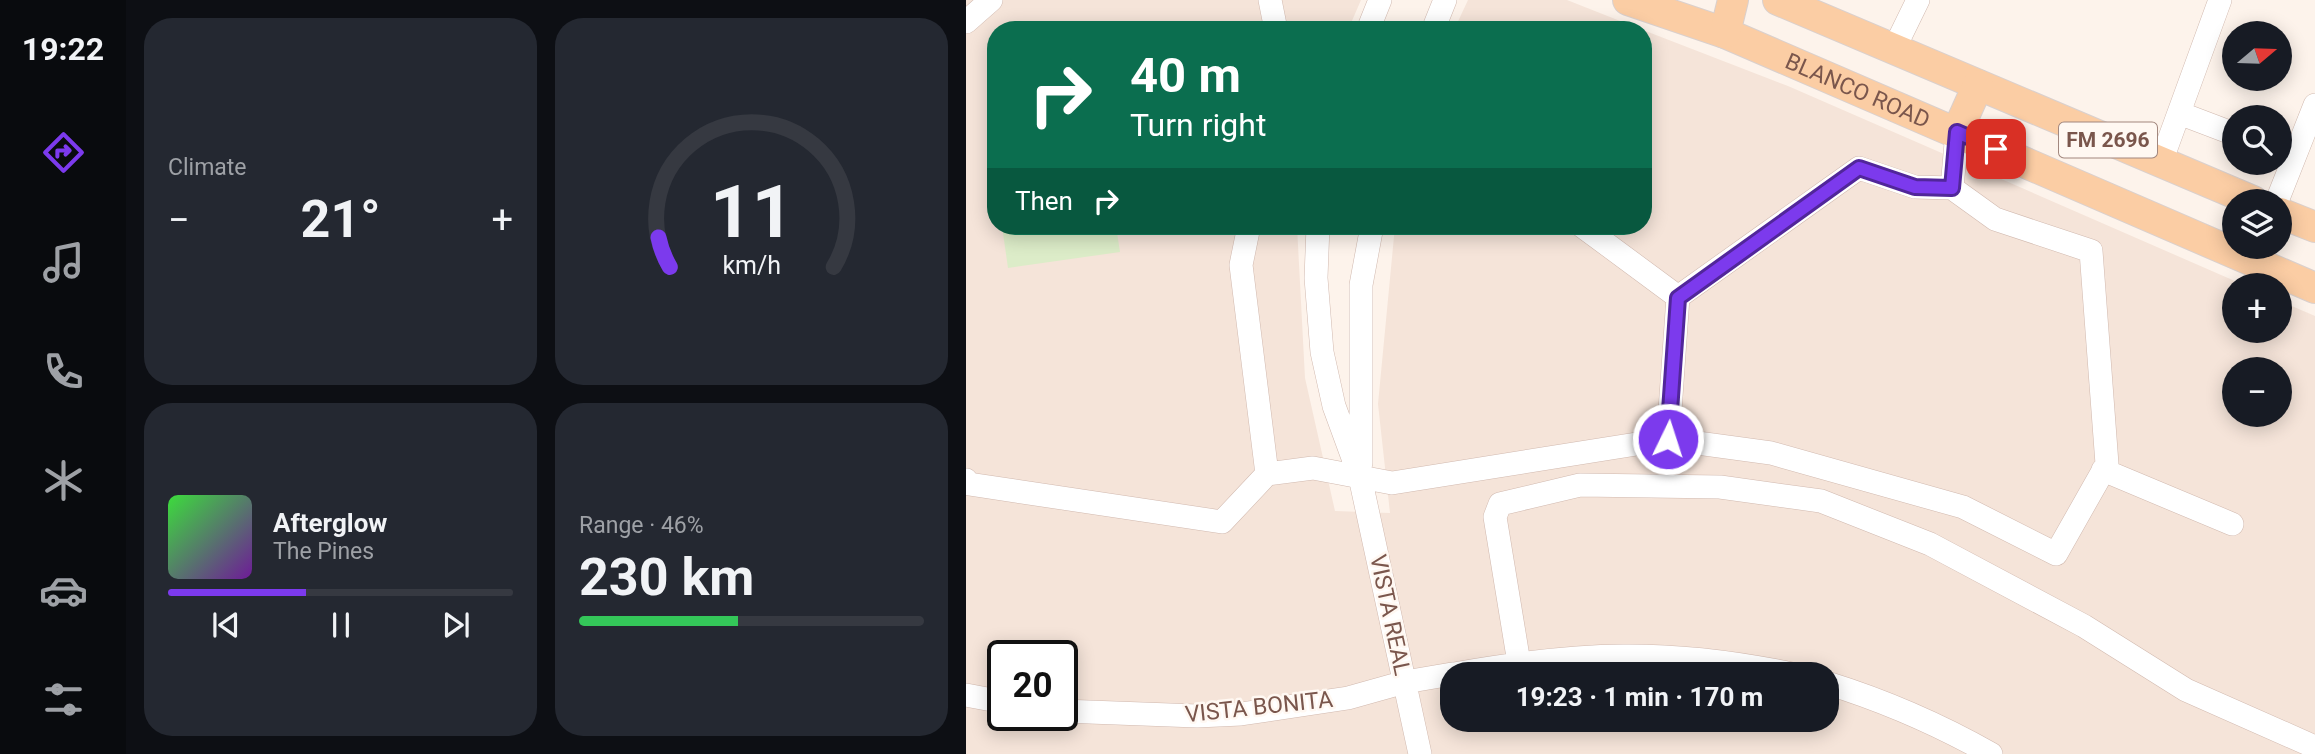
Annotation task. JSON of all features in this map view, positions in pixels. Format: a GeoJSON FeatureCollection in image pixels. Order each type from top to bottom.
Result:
{"type":"FeatureCollection","features":[{"type":"Feature","properties":{"kind":"main road","name":"BLANCO ROAD"},"geometry":{"type":"LineString","coordinates":[[1628,0],[1725,33],[1957,132],[2222,240]]}},
{"type":"Feature","properties":{"kind":"main road"},"geometry":{"type":"LineString","coordinates":[[1725,33],[1733,0]]}},
{"type":"Feature","properties":{"kind":"main road","name":"FM 2696"},"geometry":{"type":"LineString","coordinates":[[1778,0],[2225,189]]}},
{"type":"Feature","properties":{"kind":"main road"},"geometry":{"type":"LineString","coordinates":[[1957,132],[1978,85]]}},
{"type":"Feature","properties":{"kind":"main road"},"geometry":{"type":"LineString","coordinates":[[2292,218],[2315,227]]}},
{"type":"Feature","properties":{"kind":"main road","name":"BLANCO ROAD"},"geometry":{"type":"LineString","coordinates":[[2263,259],[2315,288]]}},
{"type":"Feature","properties":{"kind":"street"},"geometry":{"type":"LineString","coordinates":[[966,22],[991,0]]}},
{"type":"Feature","properties":{"kind":"street"},"geometry":{"type":"LineString","coordinates":[[1270,0],[1274,21]]}},
{"type":"Feature","properties":{"kind":"street"},"geometry":{"type":"LineString","coordinates":[[1371,21],[1380,0]]}},
{"type":"Feature","properties":{"kind":"street"},"geometry":{"type":"LineString","coordinates":[[1437,21],[1445,0]]}},
{"type":"Feature","properties":{"kind":"street"},"geometry":{"type":"LineString","coordinates":[[1894,49],[1918,0]]}},
{"type":"Feature","properties":{"kind":"street"},"geometry":{"type":"LineString","coordinates":[[2161,162],[2220,0]]}},
{"type":"Feature","properties":{"kind":"street"},"geometry":{"type":"LineString","coordinates":[[2284,189],[2306,152],[2315,105]]}},
{"type":"Feature","properties":{"kind":"street"},"geometry":{"type":"LineString","coordinates":[[2179,114],[2222,129]]}},
{"type":"Feature","properties":{"kind":"street"},"geometry":{"type":"LineString","coordinates":[[1952,188],[1957,132]]}},
{"type":"Feature","properties":{"kind":"street"},"geometry":{"type":"LineString","coordinates":[[966,480],[969,484],[1222,522],[1267,474],[1313,468],[1392,483],[1668,439],[1771,453],[1963,507],[2056,554],[2107,464],[2091,251],[1995,219],[1952,188],[1915,187],[1859,168],[1678,298]]}},
{"type":"Feature","properties":{"kind":"street"},"geometry":{"type":"LineString","coordinates":[[1247,235],[1241,265],[1267,474]]}},
{"type":"Feature","properties":{"kind":"street","name":"VISTA REAL"},"geometry":{"type":"LineString","coordinates":[[1318,235],[1316,278],[1322,352],[1334,406],[1360,477],[1420,754]]}},
{"type":"Feature","properties":{"kind":"street","name":"VISTA REAL"},"geometry":{"type":"LineString","coordinates":[[1360,477],[1361,285],[1370,235]]}},
{"type":"Feature","properties":{"kind":"street"},"geometry":{"type":"LineString","coordinates":[[1594,235],[1678,298]]}},
{"type":"Feature","properties":{"kind":"street"},"geometry":{"type":"LineString","coordinates":[[1668,439],[1678,298]]}},
{"type":"Feature","properties":{"kind":"street"},"geometry":{"type":"LineString","coordinates":[[2104,470],[2232,524]]}},
{"type":"Feature","properties":{"kind":"street"},"geometry":{"type":"LineString","coordinates":[[1519,662],[1495,517],[1500,504],[1580,485],[1720,487],[1821,501],[1930,544],[2084,626],[2186,690],[2315,747]]}},
{"type":"Feature","properties":{"kind":"street","name":"VISTA BONITA"},"geometry":{"type":"LineString","coordinates":[[1529,662],[1620,653],[1697,657],[1725,662]]}},
{"type":"Feature","properties":{"kind":"street","name":"VISTA BONITA"},"geometry":{"type":"LineString","coordinates":[[1078,712],[1197,716],[1241,714],[1348,698],[1405,682],[1440,676]]}},
{"type":"Feature","properties":{"kind":"street"},"geometry":{"type":"LineString","coordinates":[[1839,687],[1880,700],[1950,731],[1991,754]]}},
{"type":"Feature","properties":{"kind":"street"},"geometry":{"type":"LineString","coordinates":[[966,695],[987,699]]}},
{"type":"Feature","properties":{"kind":"shaded area"},"geometry":{"type":"Polygon","coordinates":[[[966,0],[1361,0],[1352,21],[987,21],[987,235],[1297,235],[1305,378],[1335,511],[1390,513],[1378,404],[1394,235],[1652,235],[1652,33],[1788,86],[2222,275],[2222,343],[2292,343],[2292,306],[2315,316],[2315,754],[966,754],[966,0]]]}},
{"type":"Feature","properties":{"kind":"shaded area"},"geometry":{"type":"Polygon","coordinates":[[[1468,0],[1567,0],[1620,21],[1458,21],[1468,0]]]}},
{"type":"Feature","properties":{"kind":"green space"},"geometry":{"type":"Polygon","coordinates":[[[1003,235],[1117,235],[1120,252],[1008,268],[1003,235]]]}},
{"type":"Feature","properties":{"kind":"route"},"geometry":{"type":"LineString","coordinates":[[1668,439],[1678,298],[1859,168],[1915,187],[1952,188],[1957,132],[1996,149]]}}]}
